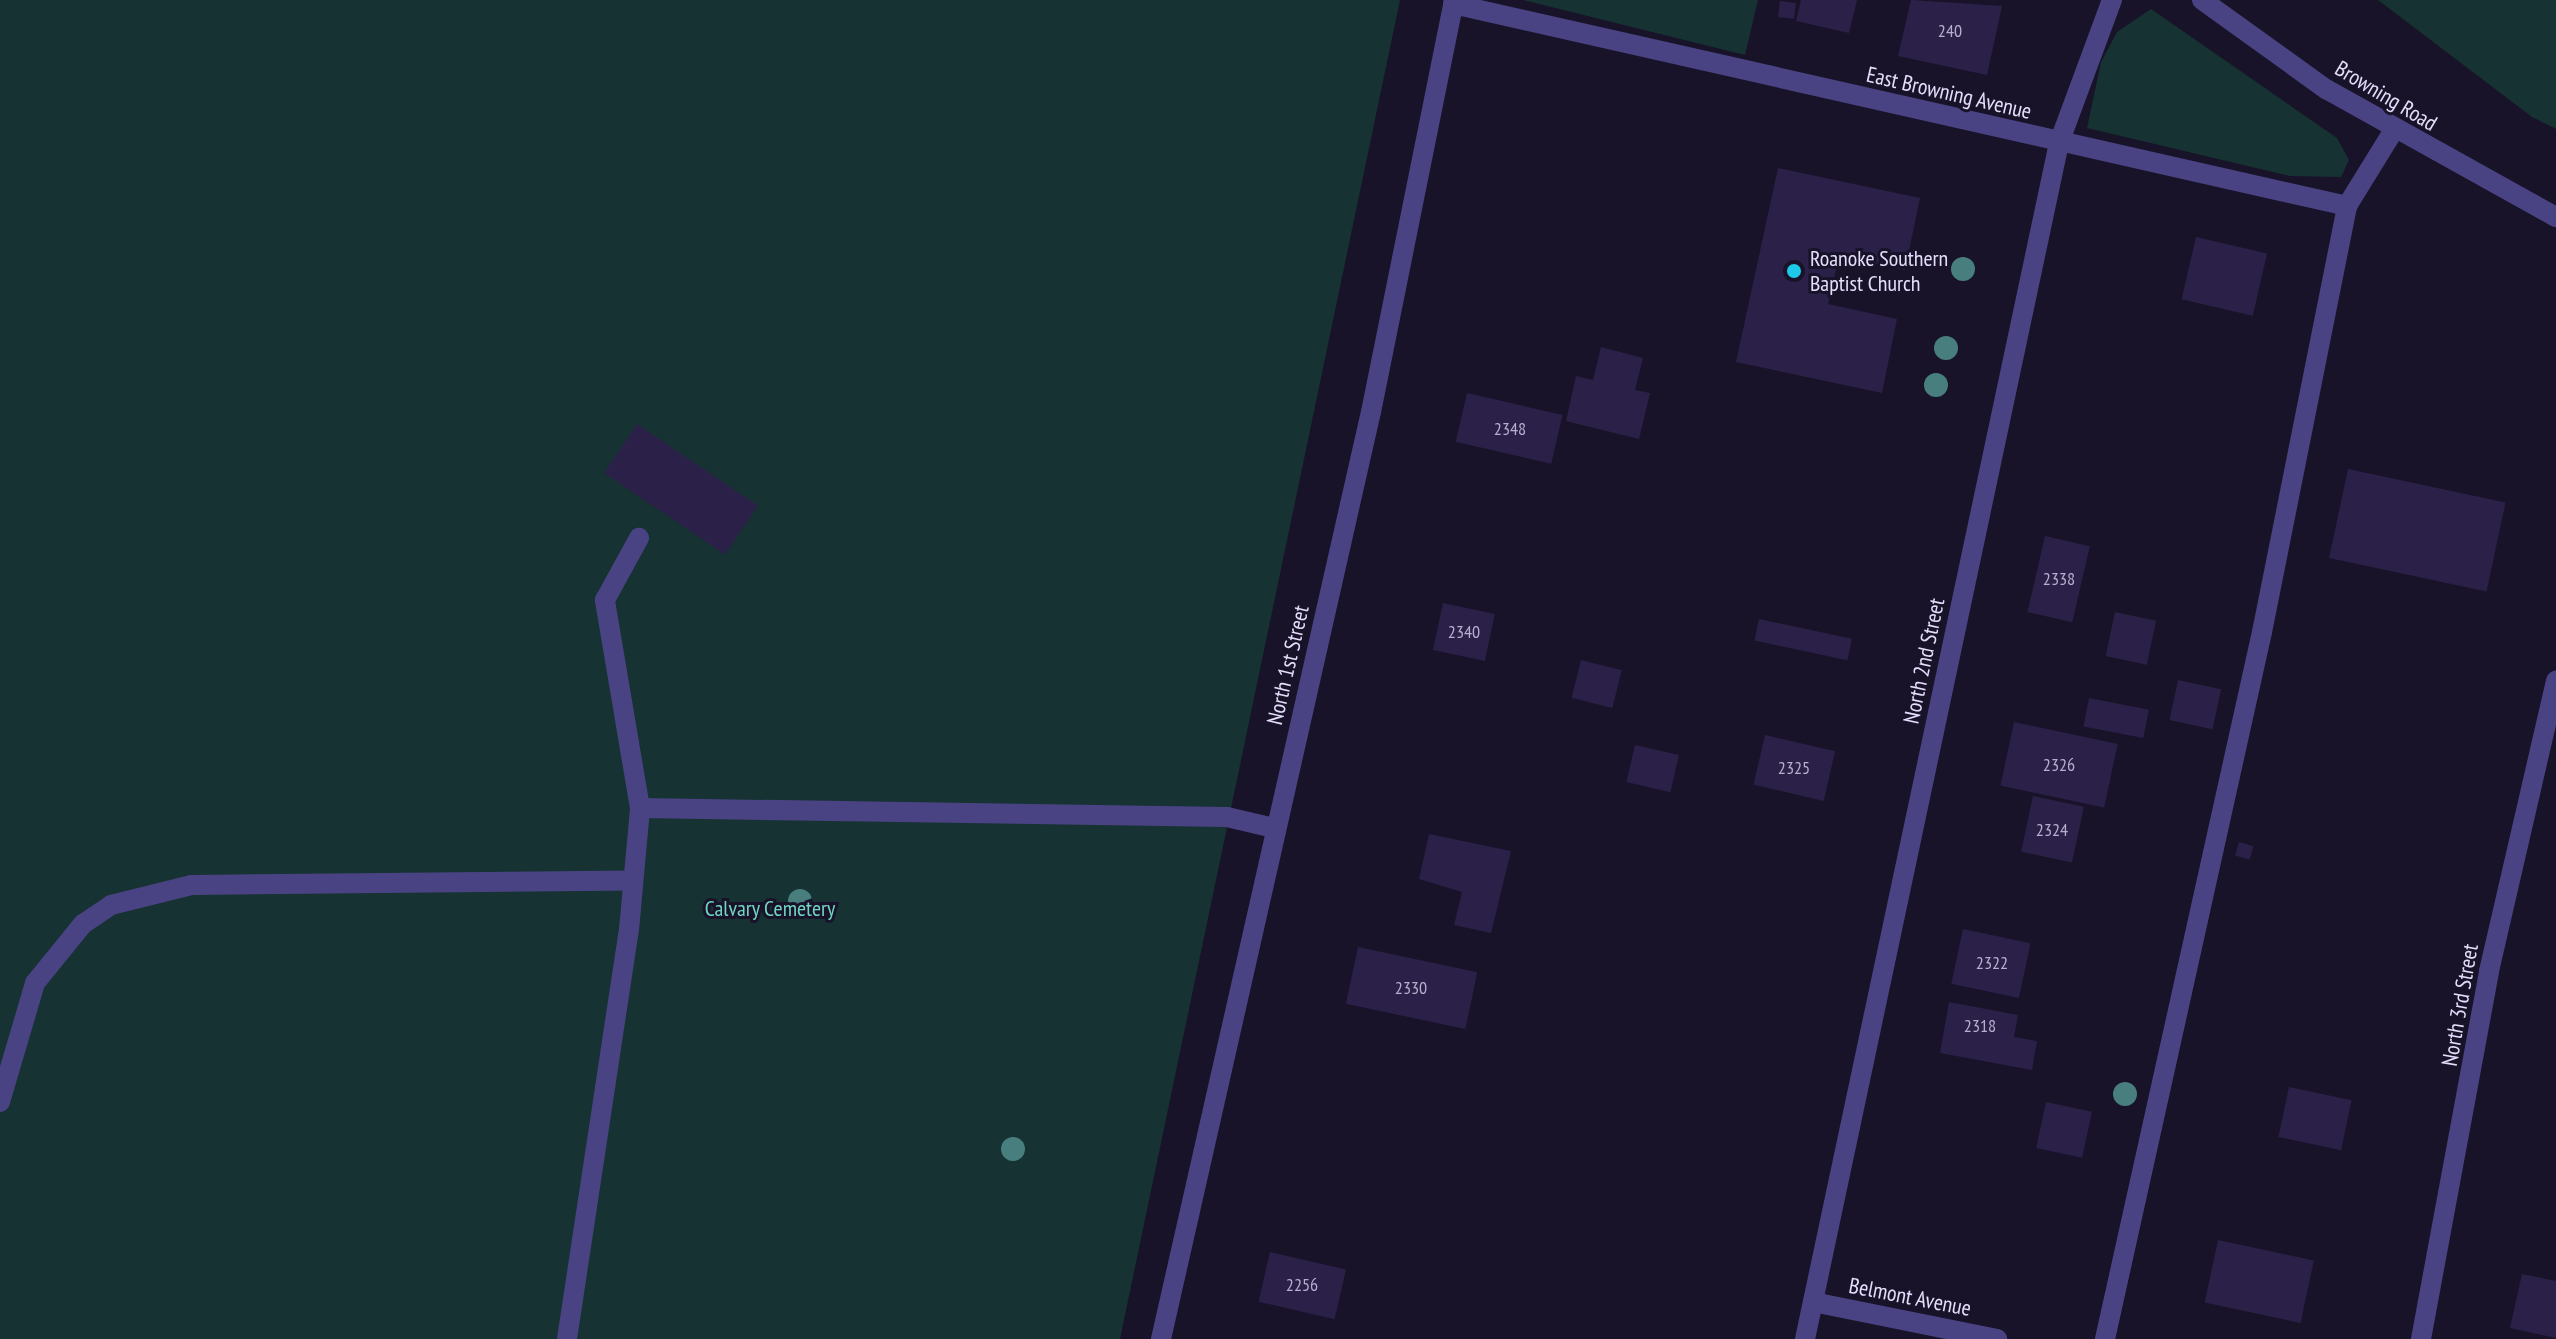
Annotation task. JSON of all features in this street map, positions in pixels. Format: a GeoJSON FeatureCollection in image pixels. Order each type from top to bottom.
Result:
{"type":"FeatureCollection","features":[{"type":"Feature","properties":{"kind":"street","name":"North 2nd Street"},"geometry":{"type":"LineString","coordinates":[[1805,1339],[2059,143],[2112,0]]}},
{"type":"Feature","properties":{"kind":"street","name":"Browning Road"},"geometry":{"type":"LineString","coordinates":[[2202,0],[2394,130],[2556,217]]}},
{"type":"Feature","properties":{"kind":"street","name":"East Browning Avenue"},"geometry":{"type":"LineString","coordinates":[[1454,2],[2059,143],[2347,206]]}},
{"type":"Feature","properties":{"kind":"street","name":"North 1st Street"},"geometry":{"type":"LineString","coordinates":[[1161,1339],[1274,828],[1371,412],[1454,2]]}},
{"type":"Feature","properties":{"kind":"street"},"geometry":{"type":"LineString","coordinates":[[2105,1339],[2262,632],[2347,206],[2394,130]]}},
{"type":"Feature","properties":{"kind":"street"},"geometry":{"type":"LineString","coordinates":[[567,1339],[633,880],[640,808],[605,600],[639,538]]}},
{"type":"Feature","properties":{"kind":"street","name":"North 3rd Street"},"geometry":{"type":"LineString","coordinates":[[2421,1339],[2489,971],[2556,681]]}},
{"type":"Feature","properties":{"kind":"street"},"geometry":{"type":"LineString","coordinates":[[640,808],[1227,817],[1274,828]]}},
{"type":"Feature","properties":{"kind":"street"},"geometry":{"type":"LineString","coordinates":[[0,1102],[35,983],[83,924],[111,905],[192,885],[633,880]]}},
{"type":"Feature","properties":{"kind":"street","name":"Belmont Avenue"},"geometry":{"type":"LineString","coordinates":[[1813,1302],[1997,1339]]}},
{"type":"Feature","properties":{"kind":"green space","name":"Calvary Cemetery"},"geometry":{"type":"Polygon","coordinates":[[[0,0],[1400,0],[1120,1339],[0,1339],[0,0]]]}},
{"type":"Feature","properties":{"kind":"green space"},"geometry":{"type":"Polygon","coordinates":[[[1523,0],[1758,0],[1745,55],[1523,0]]]}},
{"type":"Feature","properties":{"kind":"green space"},"geometry":{"type":"Polygon","coordinates":[[[2378,0],[2556,0],[2556,129],[2532,117],[2378,0]]]}},
{"type":"Feature","properties":{"kind":"green space"},"geometry":{"type":"Polygon","coordinates":[[[2151,9],[2337,138],[2349,160],[2341,177],[2290,176],[2087,128],[2101,62],[2117,32],[2151,9]]]}},
{"type":"Feature","properties":{"kind":"building"},"geometry":{"type":"Polygon","coordinates":[[[1801,0],[1857,0],[1849,33],[1796,21],[1801,0]]]}},
{"type":"Feature","properties":{"kind":"building"},"geometry":{"type":"Polygon","coordinates":[[[1911,0],[2002,6],[1987,75],[1898,56],[1911,0]]]}},
{"type":"Feature","properties":{"kind":"building"},"geometry":{"type":"Polygon","coordinates":[[[1780,1],[1796,3],[1794,19],[1778,17],[1780,1]]]}},
{"type":"Feature","properties":{"kind":"building"},"geometry":{"type":"Polygon","coordinates":[[[1778,168],[1920,198],[1905,270],[1839,256],[1828,304],[1897,319],[1882,393],[1736,362],[1778,168]]]}},
{"type":"Feature","properties":{"kind":"building"},"geometry":{"type":"Polygon","coordinates":[[[2196,237],[2267,253],[2253,316],[2182,299],[2196,237]]]}},
{"type":"Feature","properties":{"kind":"building"},"geometry":{"type":"Polygon","coordinates":[[[1601,347],[1643,358],[1635,390],[1650,393],[1639,439],[1566,421],[1576,376],[1593,380],[1601,347]]]}},
{"type":"Feature","properties":{"kind":"building"},"geometry":{"type":"Polygon","coordinates":[[[1467,393],[1562,415],[1551,464],[1456,442],[1467,393]]]}},
{"type":"Feature","properties":{"kind":"building"},"geometry":{"type":"Polygon","coordinates":[[[637,424],[758,506],[725,555],[604,473],[637,424]]]}},
{"type":"Feature","properties":{"kind":"building"},"geometry":{"type":"Polygon","coordinates":[[[2348,469],[2505,502],[2487,591],[2329,558],[2348,469]]]}},
{"type":"Feature","properties":{"kind":"building"},"geometry":{"type":"Polygon","coordinates":[[[2045,536],[2090,546],[2072,622],[2027,612],[2045,536]]]}},
{"type":"Feature","properties":{"kind":"building"},"geometry":{"type":"Polygon","coordinates":[[[1443,603],[1495,614],[1485,661],[1433,650],[1443,603]]]}},
{"type":"Feature","properties":{"kind":"building"},"geometry":{"type":"Polygon","coordinates":[[[2115,612],[2156,621],[2147,665],[2106,656],[2115,612]]]}},
{"type":"Feature","properties":{"kind":"building"},"geometry":{"type":"Polygon","coordinates":[[[1759,619],[1852,639],[1847,660],[1754,641],[1759,619]]]}},
{"type":"Feature","properties":{"kind":"building"},"geometry":{"type":"Polygon","coordinates":[[[1581,660],[1622,670],[1612,708],[1572,698],[1581,660]]]}},
{"type":"Feature","properties":{"kind":"building"},"geometry":{"type":"Polygon","coordinates":[[[2178,680],[2221,689],[2213,729],[2169,720],[2178,680]]]}},
{"type":"Feature","properties":{"kind":"building"},"geometry":{"type":"Polygon","coordinates":[[[2089,698],[2149,710],[2143,738],[2083,726],[2089,698]]]}},
{"type":"Feature","properties":{"kind":"building"},"geometry":{"type":"Polygon","coordinates":[[[2014,722],[2118,744],[2104,808],[2000,786],[2014,722]]]}},
{"type":"Feature","properties":{"kind":"building"},"geometry":{"type":"Polygon","coordinates":[[[1765,735],[1835,751],[1824,801],[1754,785],[1765,735]]]}},
{"type":"Feature","properties":{"kind":"building"},"geometry":{"type":"Polygon","coordinates":[[[1635,745],[1679,755],[1670,792],[1626,782],[1635,745]]]}},
{"type":"Feature","properties":{"kind":"building"},"geometry":{"type":"Polygon","coordinates":[[[2033,796],[2084,807],[2072,863],[2021,852],[2033,796]]]}},
{"type":"Feature","properties":{"kind":"building"},"geometry":{"type":"Polygon","coordinates":[[[1429,834],[1511,851],[1491,933],[1454,925],[1462,892],[1419,879],[1429,834]]]}},
{"type":"Feature","properties":{"kind":"building"},"geometry":{"type":"Polygon","coordinates":[[[2239,842],[2253,846],[2250,860],[2235,855],[2239,842]]]}},
{"type":"Feature","properties":{"kind":"building"},"geometry":{"type":"Polygon","coordinates":[[[1963,929],[2030,943],[2019,998],[1951,984],[1963,929]]]}},
{"type":"Feature","properties":{"kind":"building"},"geometry":{"type":"Polygon","coordinates":[[[1358,947],[1477,972],[1465,1029],[1346,1004],[1358,947]]]}},
{"type":"Feature","properties":{"kind":"building"},"geometry":{"type":"Polygon","coordinates":[[[1949,1002],[2018,1015],[2014,1037],[2037,1041],[2032,1070],[1940,1053],[1949,1002]]]}},
{"type":"Feature","properties":{"kind":"building"},"geometry":{"type":"Polygon","coordinates":[[[2289,1087],[2352,1100],[2341,1150],[2278,1137],[2289,1087]]]}},
{"type":"Feature","properties":{"kind":"building"},"geometry":{"type":"Polygon","coordinates":[[[2046,1102],[2092,1112],[2082,1158],[2036,1148],[2046,1102]]]}},
{"type":"Feature","properties":{"kind":"building"},"geometry":{"type":"Polygon","coordinates":[[[2218,1240],[2314,1260],[2301,1323],[2205,1303],[2218,1240]]]}},
{"type":"Feature","properties":{"kind":"building"},"geometry":{"type":"Polygon","coordinates":[[[1270,1252],[1346,1270],[1335,1319],[1259,1302],[1270,1252]]]}},
{"type":"Feature","properties":{"kind":"building"},"geometry":{"type":"Polygon","coordinates":[[[2522,1274],[2556,1281],[2556,1338],[2510,1328],[2522,1274]]]}},
{"type":"Feature","properties":{"kind":"place","name":"Roanoke Southern Baptist Church"},"geometry":{"type":"Point","coordinates":[1794,271]}}]}
